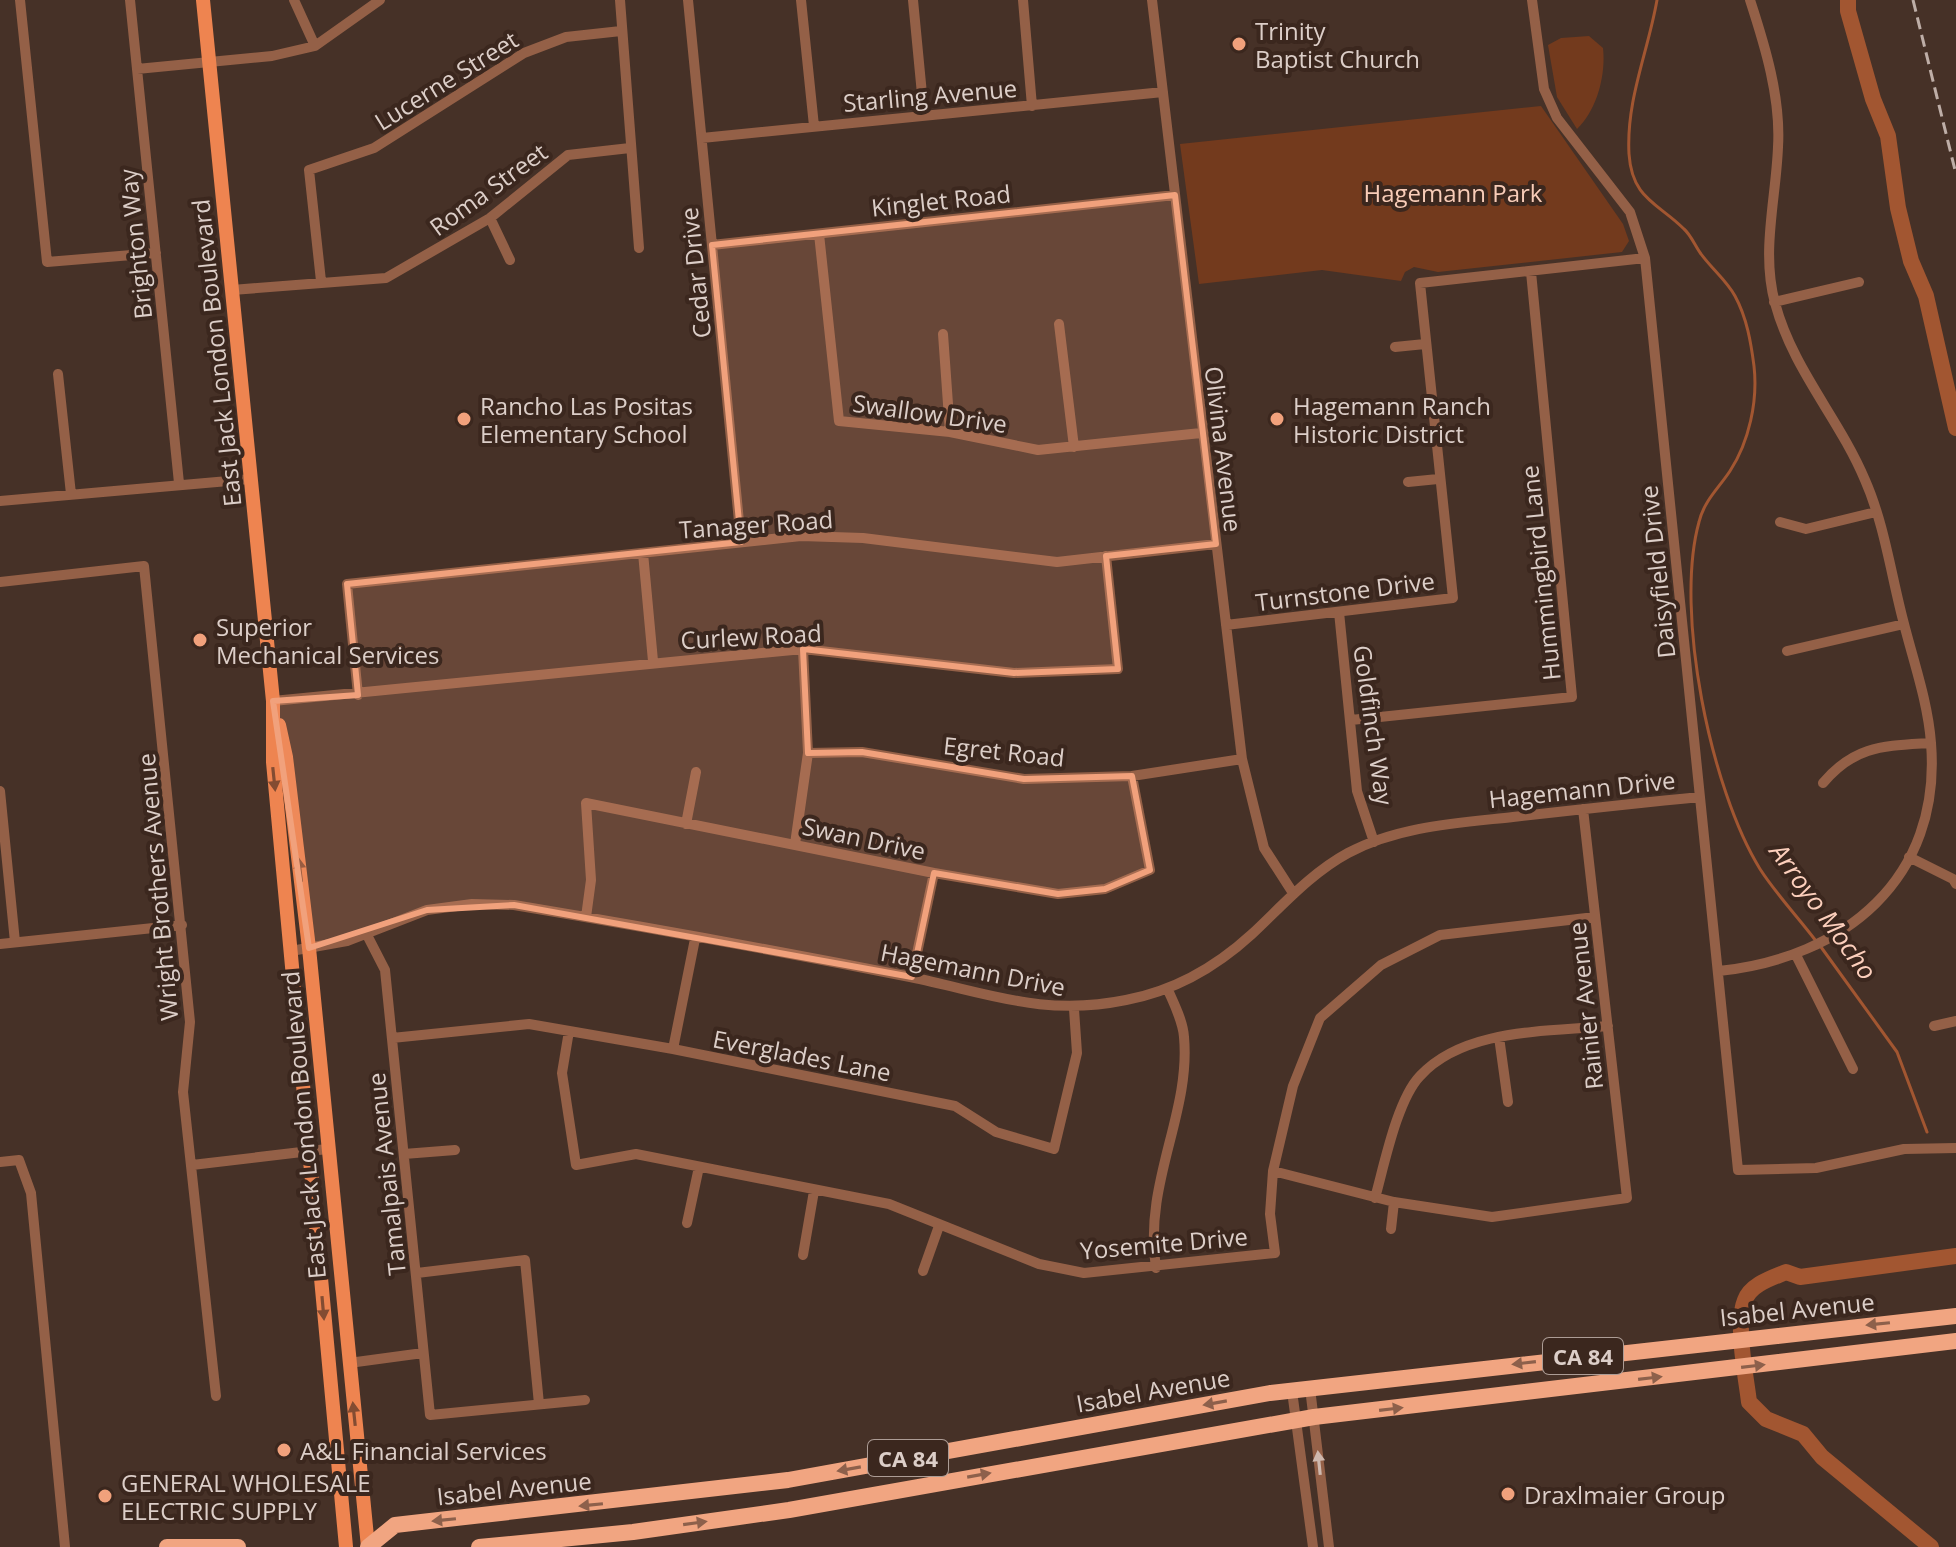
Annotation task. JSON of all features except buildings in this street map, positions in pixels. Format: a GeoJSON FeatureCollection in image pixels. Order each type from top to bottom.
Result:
{"type":"FeatureCollection","features":[{"type":"Feature","properties":{"kind":"highway","name":"Isabel Avenue"},"geometry":{"type":"LineString","coordinates":[[367,1547],[395,1525],[788,1480],[1310,1388],[1956,1316]]}},
{"type":"Feature","properties":{"kind":"highway","name":"Isabel Avenue"},"geometry":{"type":"LineString","coordinates":[[479,1547],[633,1532],[789,1510],[1314,1417],[1956,1341]]}},
{"type":"Feature","properties":{"kind":"highway"},"geometry":{"type":"LineString","coordinates":[[167,1547],[238,1547]]}},
{"type":"Feature","properties":{"kind":"main road","name":"East Jack London Boulevard"},"geometry":{"type":"LineString","coordinates":[[203,0],[273,701],[273,762],[346,1547]]}},
{"type":"Feature","properties":{"kind":"main road","name":"East Jack London Boulevard"},"geometry":{"type":"LineString","coordinates":[[273,701],[286,757],[309,948],[367,1547]]}},
{"type":"Feature","properties":{"kind":"street"},"geometry":{"type":"LineString","coordinates":[[20,0],[47,262],[156,253]]}},
{"type":"Feature","properties":{"kind":"street","name":"Brighton Way"},"geometry":{"type":"LineString","coordinates":[[130,0],[179,483]]}},
{"type":"Feature","properties":{"kind":"street"},"geometry":{"type":"LineString","coordinates":[[294,0],[315,46]]}},
{"type":"Feature","properties":{"kind":"street"},"geometry":{"type":"LineString","coordinates":[[137,69],[272,56],[315,46],[380,0]]}},
{"type":"Feature","properties":{"kind":"street"},"geometry":{"type":"LineString","coordinates":[[620,0],[639,248]]}},
{"type":"Feature","properties":{"kind":"street","name":"Cedar Drive"},"geometry":{"type":"LineString","coordinates":[[688,0],[741,542]]}},
{"type":"Feature","properties":{"kind":"street"},"geometry":{"type":"LineString","coordinates":[[801,0],[814,126]]}},
{"type":"Feature","properties":{"kind":"street"},"geometry":{"type":"LineString","coordinates":[[913,0],[924,115]]}},
{"type":"Feature","properties":{"kind":"street"},"geometry":{"type":"LineString","coordinates":[[1023,0],[1032,106]]}},
{"type":"Feature","properties":{"kind":"street","name":"Olivina Avenue"},"geometry":{"type":"LineString","coordinates":[[1152,0],[1242,759],[1264,848],[1293,893]]}},
{"type":"Feature","properties":{"kind":"street","name":"Daisyfield Drive"},"geometry":{"type":"LineString","coordinates":[[1532,0],[1544,89],[1557,118],[1630,212],[1645,258],[1738,1170],[1816,1168],[1904,1149],[1956,1148]]}},
{"type":"Feature","properties":{"kind":"street"},"geometry":{"type":"LineString","coordinates":[[1719,971],[1774,963],[1796,955],[1837,936],[1861,918],[1894,881],[1909,857],[1928,806],[1931,743],[1876,512],[1851,451],[1790,348],[1774,302],[1769,231],[1778,155],[1777,116],[1750,0]]}},
{"type":"Feature","properties":{"kind":"street","name":"Lucerne Street"},"geometry":{"type":"LineString","coordinates":[[321,281],[309,170],[374,148],[524,53],[566,37],[621,31]]}},
{"type":"Feature","properties":{"kind":"street","name":"Starling Avenue"},"geometry":{"type":"LineString","coordinates":[[702,138],[1163,92]]}},
{"type":"Feature","properties":{"kind":"street","name":"Roma Street"},"geometry":{"type":"LineString","coordinates":[[232,290],[386,278],[490,218],[568,155],[630,148]]}},
{"type":"Feature","properties":{"kind":"street","name":"Kinglet Road"},"geometry":{"type":"LineString","coordinates":[[712,245],[1175,195]]}},
{"type":"Feature","properties":{"kind":"street"},"geometry":{"type":"LineString","coordinates":[[490,218],[510,260]]}},
{"type":"Feature","properties":{"kind":"street","name":"Swallow Drive"},"geometry":{"type":"LineString","coordinates":[[819,234],[839,421],[950,432],[1038,450],[1201,433]]}},
{"type":"Feature","properties":{"kind":"street","name":"Turnstone Drive"},"geometry":{"type":"LineString","coordinates":[[1226,625],[1453,598],[1438,479],[1420,283],[1645,258]]}},
{"type":"Feature","properties":{"kind":"street","name":"Hummingbird Lane"},"geometry":{"type":"LineString","coordinates":[[1351,720],[1572,697],[1531,272]]}},
{"type":"Feature","properties":{"kind":"street"},"geometry":{"type":"LineString","coordinates":[[1774,302],[1859,282]]}},
{"type":"Feature","properties":{"kind":"street"},"geometry":{"type":"LineString","coordinates":[[1059,324],[1074,447]]}},
{"type":"Feature","properties":{"kind":"street"},"geometry":{"type":"LineString","coordinates":[[943,334],[950,432]]}},
{"type":"Feature","properties":{"kind":"street"},"geometry":{"type":"LineString","coordinates":[[1395,347],[1425,344]]}},
{"type":"Feature","properties":{"kind":"street"},"geometry":{"type":"LineString","coordinates":[[58,374],[71,494]]}},
{"type":"Feature","properties":{"kind":"street"},"geometry":{"type":"LineString","coordinates":[[0,501],[251,479]]}},
{"type":"Feature","properties":{"kind":"street"},"geometry":{"type":"LineString","coordinates":[[1408,482],[1438,479]]}},
{"type":"Feature","properties":{"kind":"street"},"geometry":{"type":"LineString","coordinates":[[1780,522],[1806,529],[1876,512]]}},
{"type":"Feature","properties":{"kind":"street","name":"Tanager Road"},"geometry":{"type":"LineString","coordinates":[[358,695],[347,584],[801,536],[863,538],[1057,562],[1216,544]]}},
{"type":"Feature","properties":{"kind":"street"},"geometry":{"type":"LineString","coordinates":[[643,553],[653,661]]}},
{"type":"Feature","properties":{"kind":"street","name":"Curlew Road"},"geometry":{"type":"LineString","coordinates":[[273,701],[358,695],[653,661],[803,649],[1014,673],[1118,669],[1106,556]]}},
{"type":"Feature","properties":{"kind":"street","name":"Wright Brothers Avenue"},"geometry":{"type":"LineString","coordinates":[[0,582],[144,566],[182,925],[190,1022],[183,1092],[216,1396]]}},
{"type":"Feature","properties":{"kind":"street","name":"Goldfinch Way"},"geometry":{"type":"LineString","coordinates":[[1339,612],[1357,791],[1374,842]]}},
{"type":"Feature","properties":{"kind":"street"},"geometry":{"type":"LineString","coordinates":[[1787,651],[1904,624]]}},
{"type":"Feature","properties":{"kind":"street"},"geometry":{"type":"LineString","coordinates":[[795,844],[808,753],[803,649]]}},
{"type":"Feature","properties":{"kind":"street"},"geometry":{"type":"LineString","coordinates":[[1823,783],[1839,763],[1873,747],[1931,743]]}},
{"type":"Feature","properties":{"kind":"street","name":"Egret Road"},"geometry":{"type":"LineString","coordinates":[[808,753],[862,752],[1024,779],[1132,776],[1242,759]]}},
{"type":"Feature","properties":{"kind":"street"},"geometry":{"type":"LineString","coordinates":[[686,824],[696,772]]}},
{"type":"Feature","properties":{"kind":"street","name":"Swan Drive"},"geometry":{"type":"LineString","coordinates":[[586,917],[591,880],[586,803],[934,873],[1058,894],[1105,889],[1150,870],[1132,776]]}},
{"type":"Feature","properties":{"kind":"street"},"geometry":{"type":"LineString","coordinates":[[0,791],[15,942]]}},
{"type":"Feature","properties":{"kind":"street","name":"Hagemann Drive"},"geometry":{"type":"LineString","coordinates":[[291,951],[347,941],[427,910],[472,904],[514,905],[912,977],[1025,1004],[1074,1009],[1168,990],[1200,973],[1250,936],[1293,893],[1347,853],[1374,842],[1440,825],[1700,797]]}},
{"type":"Feature","properties":{"kind":"street","name":"Rainier Avenue"},"geometry":{"type":"LineString","coordinates":[[1394,1202],[1492,1217],[1627,1198],[1583,809]]}},
{"type":"Feature","properties":{"kind":"street"},"geometry":{"type":"LineString","coordinates":[[1909,857],[1953,879],[1956,884]]}},
{"type":"Feature","properties":{"kind":"street"},"geometry":{"type":"LineString","coordinates":[[912,977],[934,873]]}},
{"type":"Feature","properties":{"kind":"street","name":"Yosemite Drive"},"geometry":{"type":"LineString","coordinates":[[569,1031],[562,1073],[576,1165],[636,1154],[889,1204],[1039,1264],[1084,1273],[1156,1268],[1275,1253],[1270,1214],[1273,1171],[1293,1086],[1320,1018],[1381,965],[1440,935],[1595,917]]}},
{"type":"Feature","properties":{"kind":"street"},"geometry":{"type":"LineString","coordinates":[[0,944],[182,925]]}},
{"type":"Feature","properties":{"kind":"street","name":"Tamalpais Avenue"},"geometry":{"type":"LineString","coordinates":[[366,933],[385,970],[430,1415],[539,1404]]}},
{"type":"Feature","properties":{"kind":"street"},"geometry":{"type":"LineString","coordinates":[[673,1049],[695,939]]}},
{"type":"Feature","properties":{"kind":"street"},"geometry":{"type":"LineString","coordinates":[[1796,955],[1853,1069]]}},
{"type":"Feature","properties":{"kind":"street"},"geometry":{"type":"LineString","coordinates":[[1156,1268],[1153,1217],[1181,1084],[1185,1036],[1168,990]]}},
{"type":"Feature","properties":{"kind":"street","name":"Everglades Lane"},"geometry":{"type":"LineString","coordinates":[[392,1038],[529,1024],[673,1049],[955,1106],[996,1132],[1054,1149],[1077,1053],[1074,1009]]}},
{"type":"Feature","properties":{"kind":"street"},"geometry":{"type":"LineString","coordinates":[[1934,1026],[1956,1021]]}},
{"type":"Feature","properties":{"kind":"street"},"geometry":{"type":"LineString","coordinates":[[1375,1198],[1396,1124],[1419,1077],[1455,1050],[1499,1037],[1608,1026]]}},
{"type":"Feature","properties":{"kind":"street"},"geometry":{"type":"LineString","coordinates":[[1499,1037],[1508,1102]]}},
{"type":"Feature","properties":{"kind":"street"},"geometry":{"type":"LineString","coordinates":[[192,1165],[327,1149]]}},
{"type":"Feature","properties":{"kind":"street"},"geometry":{"type":"LineString","coordinates":[[404,1154],[455,1150]]}},
{"type":"Feature","properties":{"kind":"street"},"geometry":{"type":"LineString","coordinates":[[0,1162],[19,1160],[31,1193],[65,1547]]}},
{"type":"Feature","properties":{"kind":"street"},"geometry":{"type":"LineString","coordinates":[[687,1223],[699,1167]]}},
{"type":"Feature","properties":{"kind":"street"},"geometry":{"type":"LineString","coordinates":[[1273,1171],[1394,1202],[1391,1229]]}},
{"type":"Feature","properties":{"kind":"street"},"geometry":{"type":"LineString","coordinates":[[803,1255],[814,1191]]}},
{"type":"Feature","properties":{"kind":"street"},"geometry":{"type":"LineString","coordinates":[[923,1271],[939,1226]]}},
{"type":"Feature","properties":{"kind":"street"},"geometry":{"type":"LineString","coordinates":[[417,1273],[525,1260],[539,1404],[585,1400]]}},
{"type":"Feature","properties":{"kind":"street"},"geometry":{"type":"LineString","coordinates":[[349,1363],[423,1353]]}},
{"type":"Feature","properties":{"kind":"street"},"geometry":{"type":"LineString","coordinates":[[1310,1388],[1329,1547]]}},
{"type":"Feature","properties":{"kind":"street"},"geometry":{"type":"LineString","coordinates":[[1292,1391],[1313,1547]]}},
{"type":"Feature","properties":{"kind":"highlighted area"},"geometry":{"type":"Polygon","coordinates":[[[1175,195],[1216,544],[1106,556],[1118,669],[1014,673],[803,649],[808,753],[862,752],[1024,779],[1132,776],[1150,870],[1105,889],[1058,894],[934,873],[912,977],[514,905],[427,910],[309,948],[273,701],[358,695],[347,584],[741,542],[712,245],[1175,195]]]}},
{"type":"Feature","properties":{"kind":"green space"},"geometry":{"type":"Polygon","coordinates":[[[1589,36],[1603,48],[1603,69],[1595,102],[1577,129],[1557,97],[1548,45],[1561,38],[1589,36]]]}},
{"type":"Feature","properties":{"kind":"green space","name":"Hagemann Park"},"geometry":{"type":"Polygon","coordinates":[[[1541,106],[1623,224],[1629,241],[1622,252],[1438,272],[1414,267],[1405,272],[1401,281],[1322,270],[1199,284],[1180,144],[1541,106]]]}},
{"type":"Feature","properties":{"kind":"waterway","name":"Arroyo Mocho"},"geometry":{"type":"LineString","coordinates":[[1657,0],[1631,114],[1631,169],[1641,191],[1686,231],[1735,296],[1748,331],[1755,379],[1747,434],[1737,460],[1701,515],[1692,560],[1694,651],[1702,700],[1726,794],[1742,835],[1766,878],[1816,941]]}},
{"type":"Feature","properties":{"kind":"waterway","name":"Arroyo Mocho"},"geometry":{"type":"LineString","coordinates":[[1848,0],[1848,11],[1873,99],[1888,136],[1898,208],[1911,261],[1926,296],[1956,428]]}},
{"type":"Feature","properties":{"kind":"waterway","name":"Arroyo Mocho"},"geometry":{"type":"LineString","coordinates":[[1821,947],[1897,1052],[1927,1132]]}},
{"type":"Feature","properties":{"kind":"waterway","name":"Arroyo Mocho"},"geometry":{"type":"LineString","coordinates":[[1931,1547],[1822,1457],[1803,1434],[1766,1419],[1749,1402],[1742,1350],[1742,1310],[1752,1290],[1786,1272],[1800,1277],[1956,1256]]}},
{"type":"Feature","properties":{"kind":"railway"},"geometry":{"type":"LineString","coordinates":[[1913,0],[1956,174]]}},
{"type":"Feature","properties":{"kind":"place","name":"Trinity Baptist Church"},"geometry":{"type":"Point","coordinates":[1239,44]}},
{"type":"Feature","properties":{"kind":"place","name":"Rancho Las Positas Elementary School"},"geometry":{"type":"Point","coordinates":[464,419]}},
{"type":"Feature","properties":{"kind":"place","name":"Hagemann Ranch Historic District"},"geometry":{"type":"Point","coordinates":[1277,419]}},
{"type":"Feature","properties":{"kind":"place","name":"Superior Mechanical Services"},"geometry":{"type":"Point","coordinates":[200,640]}},
{"type":"Feature","properties":{"kind":"place","name":"A&L Financial Services"},"geometry":{"type":"Point","coordinates":[284,1450]}},
{"type":"Feature","properties":{"kind":"place","name":"Draxlmaier Group"},"geometry":{"type":"Point","coordinates":[1508,1494]}},
{"type":"Feature","properties":{"kind":"place","name":"GENERAL WHOLESALE ELECTRIC SUPPLY"},"geometry":{"type":"Point","coordinates":[105,1496]}}]}
